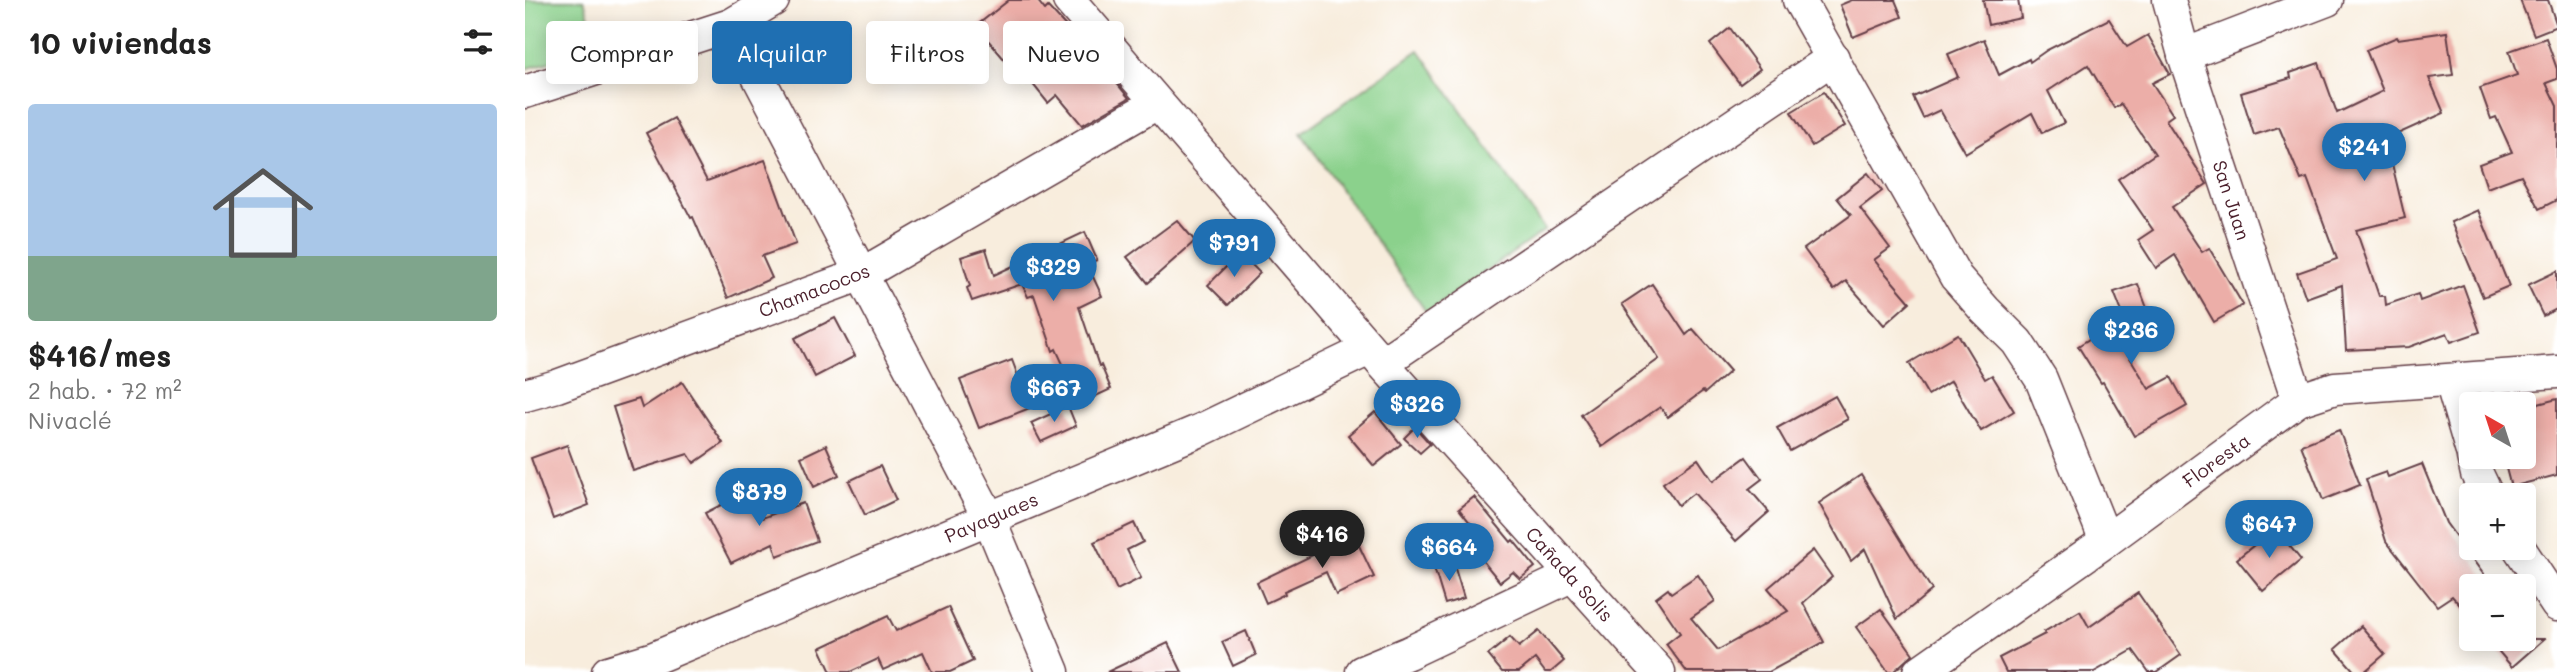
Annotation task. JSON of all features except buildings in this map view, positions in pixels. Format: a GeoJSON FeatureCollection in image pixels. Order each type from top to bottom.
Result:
{"type":"FeatureCollection","features":[{"type":"Feature","properties":{"kind":"street"},"geometry":{"type":"LineString","coordinates":[[739,21],[773,0]]}},
{"type":"Feature","properties":{"kind":"street","name":"Cañada Solis"},"geometry":{"type":"LineString","coordinates":[[1069,0],[1376,356],[1570,576],[1659,672]]}},
{"type":"Feature","properties":{"kind":"street"},"geometry":{"type":"LineString","coordinates":[[1800,0],[1956,276],[2017,342],[2041,379],[2106,541]]}},
{"type":"Feature","properties":{"kind":"street","name":"San Juan"},"geometry":{"type":"LineString","coordinates":[[2169,0],[2184,55],[2298,400]]}},
{"type":"Feature","properties":{"kind":"street"},"geometry":{"type":"LineString","coordinates":[[2184,55],[2327,0]]}},
{"type":"Feature","properties":{"kind":"street"},"geometry":{"type":"LineString","coordinates":[[525,92],[712,32]]}},
{"type":"Feature","properties":{"kind":"street","name":"Payaguaes"},"geometry":{"type":"LineString","coordinates":[[608,672],[654,658],[1376,356],[1833,58]]}},
{"type":"Feature","properties":{"kind":"street"},"geometry":{"type":"LineString","coordinates":[[762,84],[989,518],[1053,672]]}},
{"type":"Feature","properties":{"kind":"street","name":"Chamacocos"},"geometry":{"type":"LineString","coordinates":[[525,395],[557,386],[862,274],[1157,103]]}},
{"type":"Feature","properties":{"kind":"street","name":"Floresta"},"geometry":{"type":"LineString","coordinates":[[1919,672],[2106,541],[2298,400],[2335,388],[2557,372]]}},
{"type":"Feature","properties":{"kind":"street"},"geometry":{"type":"LineString","coordinates":[[2451,381],[2459,408]]}},
{"type":"Feature","properties":{"kind":"street"},"geometry":{"type":"LineString","coordinates":[[2527,560],[2557,605]]}},
{"type":"Feature","properties":{"kind":"street"},"geometry":{"type":"LineString","coordinates":[[1362,672],[1414,663],[1570,576]]}},
{"type":"Feature","properties":{"kind":"green space"},"geometry":{"type":"Polygon","coordinates":[[[525,0],[584,0],[590,21],[546,21],[546,63],[525,69],[525,0]]]}},
{"type":"Feature","properties":{"kind":"green space"},"geometry":{"type":"Polygon","coordinates":[[[1419,50],[1545,230],[1427,313],[1301,133],[1419,50]]]}}]}
